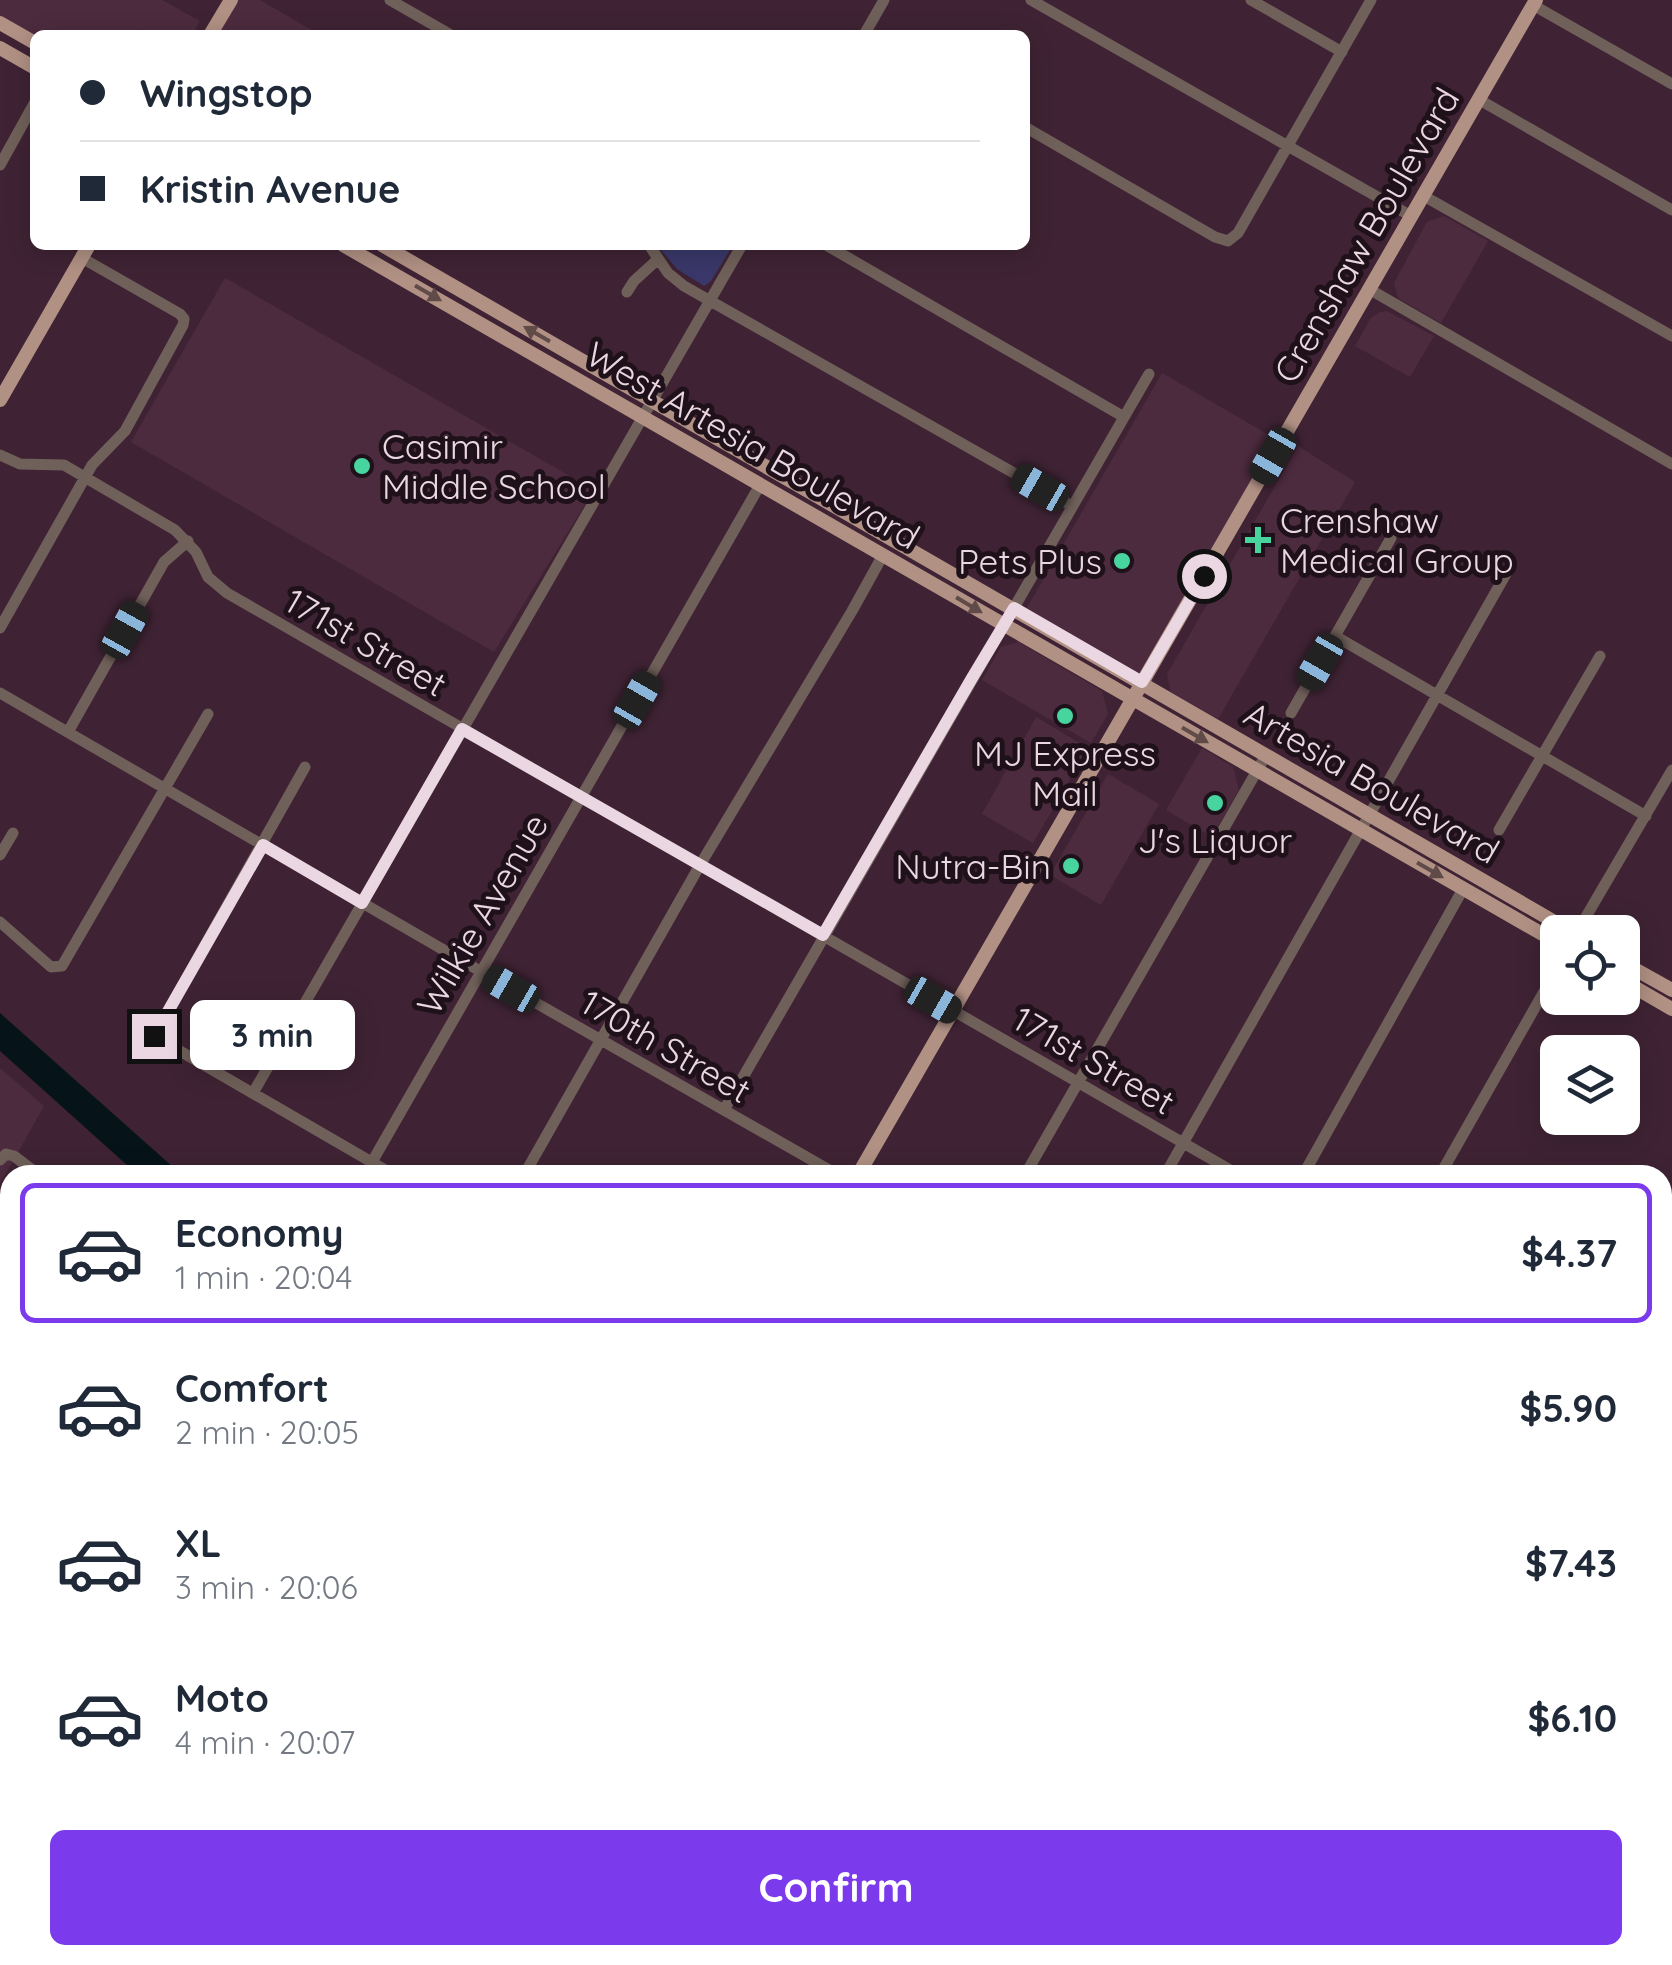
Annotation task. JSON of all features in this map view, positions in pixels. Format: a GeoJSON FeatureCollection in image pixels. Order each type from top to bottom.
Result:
{"type":"FeatureCollection","features":[{"type":"Feature","properties":{"kind":"main road"},"geometry":{"type":"LineString","coordinates":[[213,30],[230,0]]}},
{"type":"Feature","properties":{"kind":"main road","name":"Crenshaw Boulevard"},"geometry":{"type":"LineString","coordinates":[[864,1165],[1534,2]]}},
{"type":"Feature","properties":{"kind":"main road"},"geometry":{"type":"LineString","coordinates":[[0,23],[30,40]]}},
{"type":"Feature","properties":{"kind":"main road"},"geometry":{"type":"LineString","coordinates":[[0,48],[30,65]]}},
{"type":"Feature","properties":{"kind":"main road","name":"West Artesia Boulevard"},"geometry":{"type":"LineString","coordinates":[[352,250],[1133,699]]}},
{"type":"Feature","properties":{"kind":"main road","name":"West Artesia Boulevard"},"geometry":{"type":"LineString","coordinates":[[391,250],[1142,682]]}},
{"type":"Feature","properties":{"kind":"main road"},"geometry":{"type":"LineString","coordinates":[[0,400],[86,252]]}},
{"type":"Feature","properties":{"kind":"main road","name":"Artesia Boulevard"},"geometry":{"type":"LineString","coordinates":[[1142,682],[1545,915]]}},
{"type":"Feature","properties":{"kind":"main road","name":"Artesia Boulevard"},"geometry":{"type":"LineString","coordinates":[[1133,699],[1540,932]]}},
{"type":"Feature","properties":{"kind":"main road"},"geometry":{"type":"LineString","coordinates":[[1640,972],[1672,990]]}},
{"type":"Feature","properties":{"kind":"main road"},"geometry":{"type":"LineString","coordinates":[[1640,990],[1672,1009]]}},
{"type":"Feature","properties":{"kind":"street"},"geometry":{"type":"LineString","coordinates":[[390,0],[442,30]]}},
{"type":"Feature","properties":{"kind":"street"},"geometry":{"type":"LineString","coordinates":[[865,0],[882,4],[868,30]]}},
{"type":"Feature","properties":{"kind":"street"},"geometry":{"type":"LineString","coordinates":[[1031,0],[1411,216]]}},
{"type":"Feature","properties":{"kind":"street"},"geometry":{"type":"LineString","coordinates":[[1252,0],[1342,52]]}},
{"type":"Feature","properties":{"kind":"street"},"geometry":{"type":"LineString","coordinates":[[1030,130],[1214,237],[1228,241],[1238,233],[1372,0]]}},
{"type":"Feature","properties":{"kind":"street"},"geometry":{"type":"LineString","coordinates":[[1534,2],[1672,84]]}},
{"type":"Feature","properties":{"kind":"street"},"geometry":{"type":"LineString","coordinates":[[1478,100],[1672,210]]}},
{"type":"Feature","properties":{"kind":"street"},"geometry":{"type":"LineString","coordinates":[[0,165],[30,111]]}},
{"type":"Feature","properties":{"kind":"street"},"geometry":{"type":"LineString","coordinates":[[1422,196],[1672,336]]}},
{"type":"Feature","properties":{"kind":"street"},"geometry":{"type":"LineString","coordinates":[[652,250],[668,274],[684,286],[1072,506]]}},
{"type":"Feature","properties":{"kind":"street"},"geometry":{"type":"LineString","coordinates":[[253,1093],[739,250]]}},
{"type":"Feature","properties":{"kind":"street"},"geometry":{"type":"LineString","coordinates":[[835,250],[1124,417]]}},
{"type":"Feature","properties":{"kind":"street"},"geometry":{"type":"LineString","coordinates":[[0,628],[92,464],[125,431],[184,319],[86,252]]}},
{"type":"Feature","properties":{"kind":"street"},"geometry":{"type":"LineString","coordinates":[[627,292],[634,280],[657,260]]}},
{"type":"Feature","properties":{"kind":"street"},"geometry":{"type":"LineString","coordinates":[[1369,288],[1672,464]]}},
{"type":"Feature","properties":{"kind":"street"},"geometry":{"type":"LineString","coordinates":[[724,1110],[1149,374]]}},
{"type":"Feature","properties":{"kind":"street","name":"171st Street"},"geometry":{"type":"LineString","coordinates":[[0,455],[20,464],[60,464],[84,477],[175,530],[196,552],[208,577],[227,593],[1222,1165]]}},
{"type":"Feature","properties":{"kind":"street","name":"Wilkie Avenue"},"geometry":{"type":"LineString","coordinates":[[372,1162],[760,485]]}},
{"type":"Feature","properties":{"kind":"street"},"geometry":{"type":"LineString","coordinates":[[1291,713],[1391,538]]}},
{"type":"Feature","properties":{"kind":"street"},"geometry":{"type":"LineString","coordinates":[[68,732],[164,562],[188,542]]}},
{"type":"Feature","properties":{"kind":"street"},"geometry":{"type":"LineString","coordinates":[[530,1165],[700,865],[883,555]]}},
{"type":"Feature","properties":{"kind":"street"},"geometry":{"type":"LineString","coordinates":[[1171,1165],[1507,572]]}},
{"type":"Feature","properties":{"kind":"street"},"geometry":{"type":"LineString","coordinates":[[1335,636],[1646,816]]}},
{"type":"Feature","properties":{"kind":"street"},"geometry":{"type":"LineString","coordinates":[[1499,830],[1600,656]]}},
{"type":"Feature","properties":{"kind":"street","name":"170th Street"},"geometry":{"type":"LineString","coordinates":[[0,693],[820,1165]]}},
{"type":"Feature","properties":{"kind":"street"},"geometry":{"type":"LineString","coordinates":[[0,922],[50,966],[62,966],[208,714]]}},
{"type":"Feature","properties":{"kind":"street"},"geometry":{"type":"LineString","coordinates":[[1031,1165],[1266,756]]}},
{"type":"Feature","properties":{"kind":"street"},"geometry":{"type":"LineString","coordinates":[[306,767],[154,1036],[377,1165]]}},
{"type":"Feature","properties":{"kind":"street"},"geometry":{"type":"LineString","coordinates":[[1585,915],[1672,770]]}},
{"type":"Feature","properties":{"kind":"street"},"geometry":{"type":"LineString","coordinates":[[0,855],[13,833]]}},
{"type":"Feature","properties":{"kind":"street"},"geometry":{"type":"LineString","coordinates":[[1309,1165],[1464,889]]}},
{"type":"Feature","properties":{"kind":"street"},"geometry":{"type":"LineString","coordinates":[[1446,1165],[1540,999]]}},
{"type":"Feature","properties":{"kind":"street"},"geometry":{"type":"LineString","coordinates":[[3,1157],[14,1156],[25,1165]]}},
{"type":"Feature","properties":{"kind":"shaded area"},"geometry":{"type":"Polygon","coordinates":[[[0,0],[162,0],[200,21],[195,30],[30,30],[30,38],[0,21],[0,0]]]}},
{"type":"Feature","properties":{"kind":"shaded area"},"geometry":{"type":"Polygon","coordinates":[[[238,0],[260,0],[311,30],[221,30],[238,0]]]}},
{"type":"Feature","properties":{"kind":"shaded area"},"geometry":{"type":"Polygon","coordinates":[[[1444,216],[1488,241],[1441,323],[1398,298],[1394,283],[1427,222],[1444,216]]]}},
{"type":"Feature","properties":{"kind":"shaded area"},"geometry":{"type":"Polygon","coordinates":[[[661,250],[730,250],[704,286],[677,269],[661,250]]]}},
{"type":"Feature","properties":{"kind":"shaded area","name":"Casimir Middle School"},"geometry":{"type":"Polygon","coordinates":[[[225,278],[594,490],[494,652],[131,442],[225,278]]]}},
{"type":"Feature","properties":{"kind":"shaded area"},"geometry":{"type":"Polygon","coordinates":[[[1387,311],[1434,336],[1410,377],[1355,346],[1371,318],[1387,311]]]}},
{"type":"Feature","properties":{"kind":"shaded area"},"geometry":{"type":"Polygon","coordinates":[[[1162,373],[1276,439],[1138,677],[1025,611],[1162,373]]]}},
{"type":"Feature","properties":{"kind":"shaded area"},"geometry":{"type":"Polygon","coordinates":[[[1298,446],[1355,482],[1218,719],[1171,692],[1167,674],[1298,446]]]}},
{"type":"Feature","properties":{"kind":"shaded area"},"geometry":{"type":"Polygon","coordinates":[[[1018,642],[1102,691],[1108,714],[1091,743],[982,680],[1001,647],[1018,642]]]}},
{"type":"Feature","properties":{"kind":"shaded area"},"geometry":{"type":"Polygon","coordinates":[[[1036,717],[1088,748],[1033,843],[982,814],[1036,717]]]}},
{"type":"Feature","properties":{"kind":"shaded area"},"geometry":{"type":"Polygon","coordinates":[[[1202,748],[1233,767],[1239,790],[1212,837],[1166,810],[1202,748]]]}},
{"type":"Feature","properties":{"kind":"shaded area"},"geometry":{"type":"Polygon","coordinates":[[[1108,774],[1159,804],[1101,905],[1050,875],[1108,774]]]}},
{"type":"Feature","properties":{"kind":"shaded area"},"geometry":{"type":"Polygon","coordinates":[[[0,1013],[171,1165],[127,1165],[0,1051],[0,1013]]]}},
{"type":"Feature","properties":{"kind":"shaded area"},"geometry":{"type":"Polygon","coordinates":[[[0,1068],[44,1106],[11,1165],[0,1165],[0,1068]]]}},
{"type":"Feature","properties":{"kind":"place","name":"Casimir Middle School"},"geometry":{"type":"Point","coordinates":[362,466]}},
{"type":"Feature","properties":{"kind":"place","name":"Crenshaw Medical Group"},"geometry":{"type":"Point","coordinates":[1258,540]}},
{"type":"Feature","properties":{"kind":"place","name":"Pets Plus"},"geometry":{"type":"Point","coordinates":[1122,561]}},
{"type":"Feature","properties":{"kind":"place","name":"MJ Express Mail"},"geometry":{"type":"Point","coordinates":[1065,716]}},
{"type":"Feature","properties":{"kind":"place","name":"J's Liquor"},"geometry":{"type":"Point","coordinates":[1215,803]}},
{"type":"Feature","properties":{"kind":"place","name":"Nutra-Bin"},"geometry":{"type":"Point","coordinates":[1071,866]}},
{"type":"Feature","properties":{"kind":"route"},"geometry":{"type":"LineString","coordinates":[[154,1036],[263,845],[362,903],[462,729],[823,935],[1014,608],[1142,682],[1204,576]]}}]}
